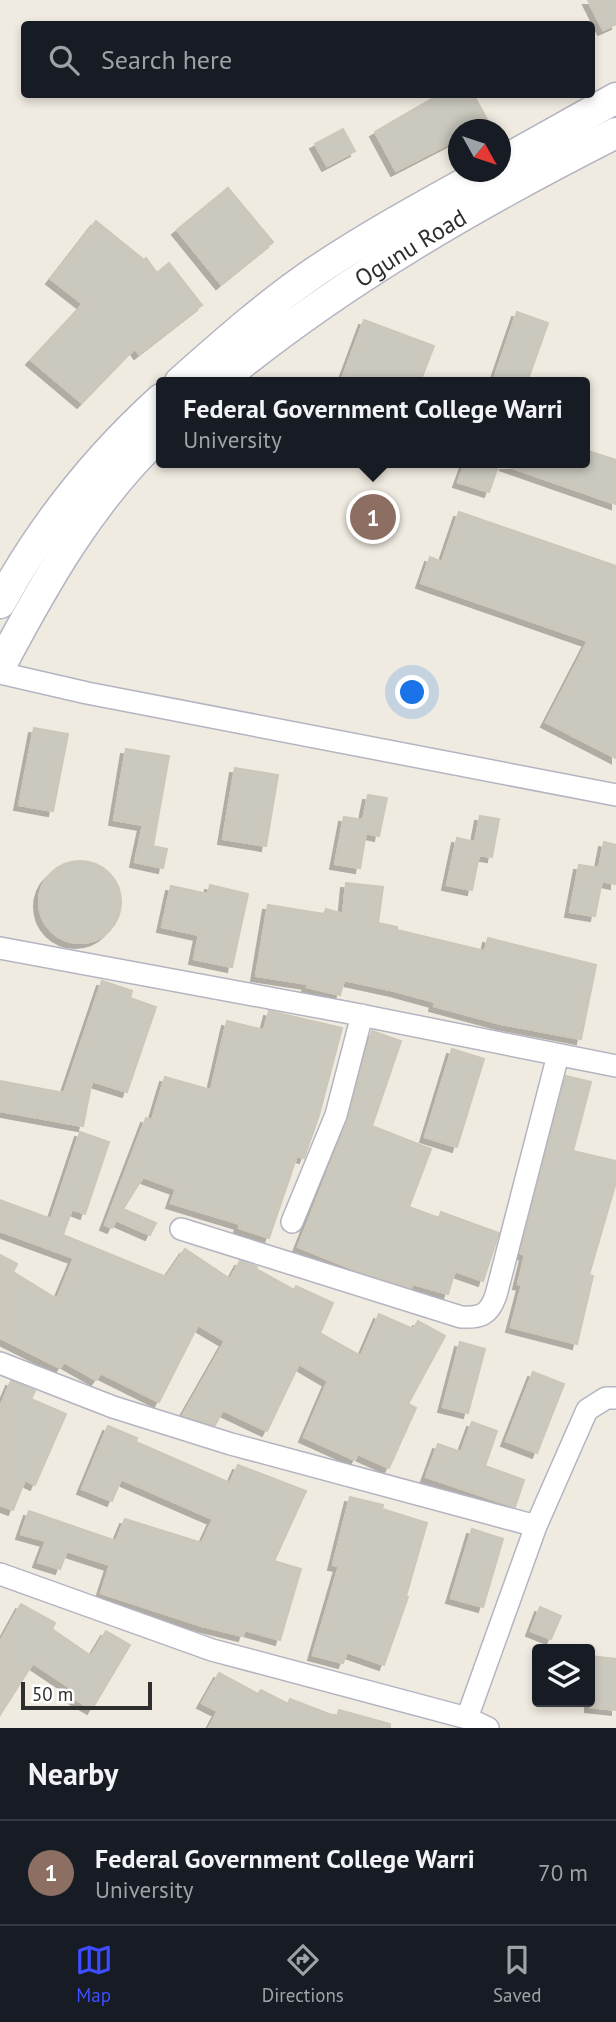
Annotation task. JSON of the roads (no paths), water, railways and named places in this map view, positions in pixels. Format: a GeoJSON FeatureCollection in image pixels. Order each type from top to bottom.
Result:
{"type":"FeatureCollection","features":[{"type":"Feature","properties":{"kind":"main road"},"geometry":{"type":"LineString","coordinates":[[511,157],[616,97]]}},
{"type":"Feature","properties":{"kind":"main road","name":"Ogunu Road"},"geometry":{"type":"LineString","coordinates":[[226,377],[327,299],[391,258],[503,190],[616,133]]}},
{"type":"Feature","properties":{"kind":"main road","name":"Ogunu Road"},"geometry":{"type":"LineString","coordinates":[[186,377],[245,325],[316,271],[467,182]]}},
{"type":"Feature","properties":{"kind":"main road"},"geometry":{"type":"LineString","coordinates":[[0,603],[52,521],[88,471],[156,404]]}},
{"type":"Feature","properties":{"kind":"main road"},"geometry":{"type":"LineString","coordinates":[[0,667],[73,536],[114,484],[156,439]]}},
{"type":"Feature","properties":{"kind":"street"},"geometry":{"type":"LineString","coordinates":[[0,673],[100,696],[616,795]]}},
{"type":"Feature","properties":{"kind":"street"},"geometry":{"type":"LineString","coordinates":[[0,948],[362,1015],[616,1066]]}},
{"type":"Feature","properties":{"kind":"street"},"geometry":{"type":"LineString","coordinates":[[292,1222],[336,1115],[362,1015]]}},
{"type":"Feature","properties":{"kind":"street"},"geometry":{"type":"LineString","coordinates":[[181,1229],[461,1317],[478,1318],[490,1310],[496,1295],[558,1055]]}},
{"type":"Feature","properties":{"kind":"street"},"geometry":{"type":"LineString","coordinates":[[0,1363],[113,1407],[231,1444],[536,1525]]}},
{"type":"Feature","properties":{"kind":"street"},"geometry":{"type":"LineString","coordinates":[[467,1718],[536,1525],[587,1410],[606,1398],[616,1398]]}},
{"type":"Feature","properties":{"kind":"street"},"geometry":{"type":"LineString","coordinates":[[0,1574],[212,1650],[467,1718],[488,1728]]}},
{"type":"Feature","properties":{"kind":"place","name":"Federal Government College Warri"},"geometry":{"type":"Point","coordinates":[373,517]}}]}
